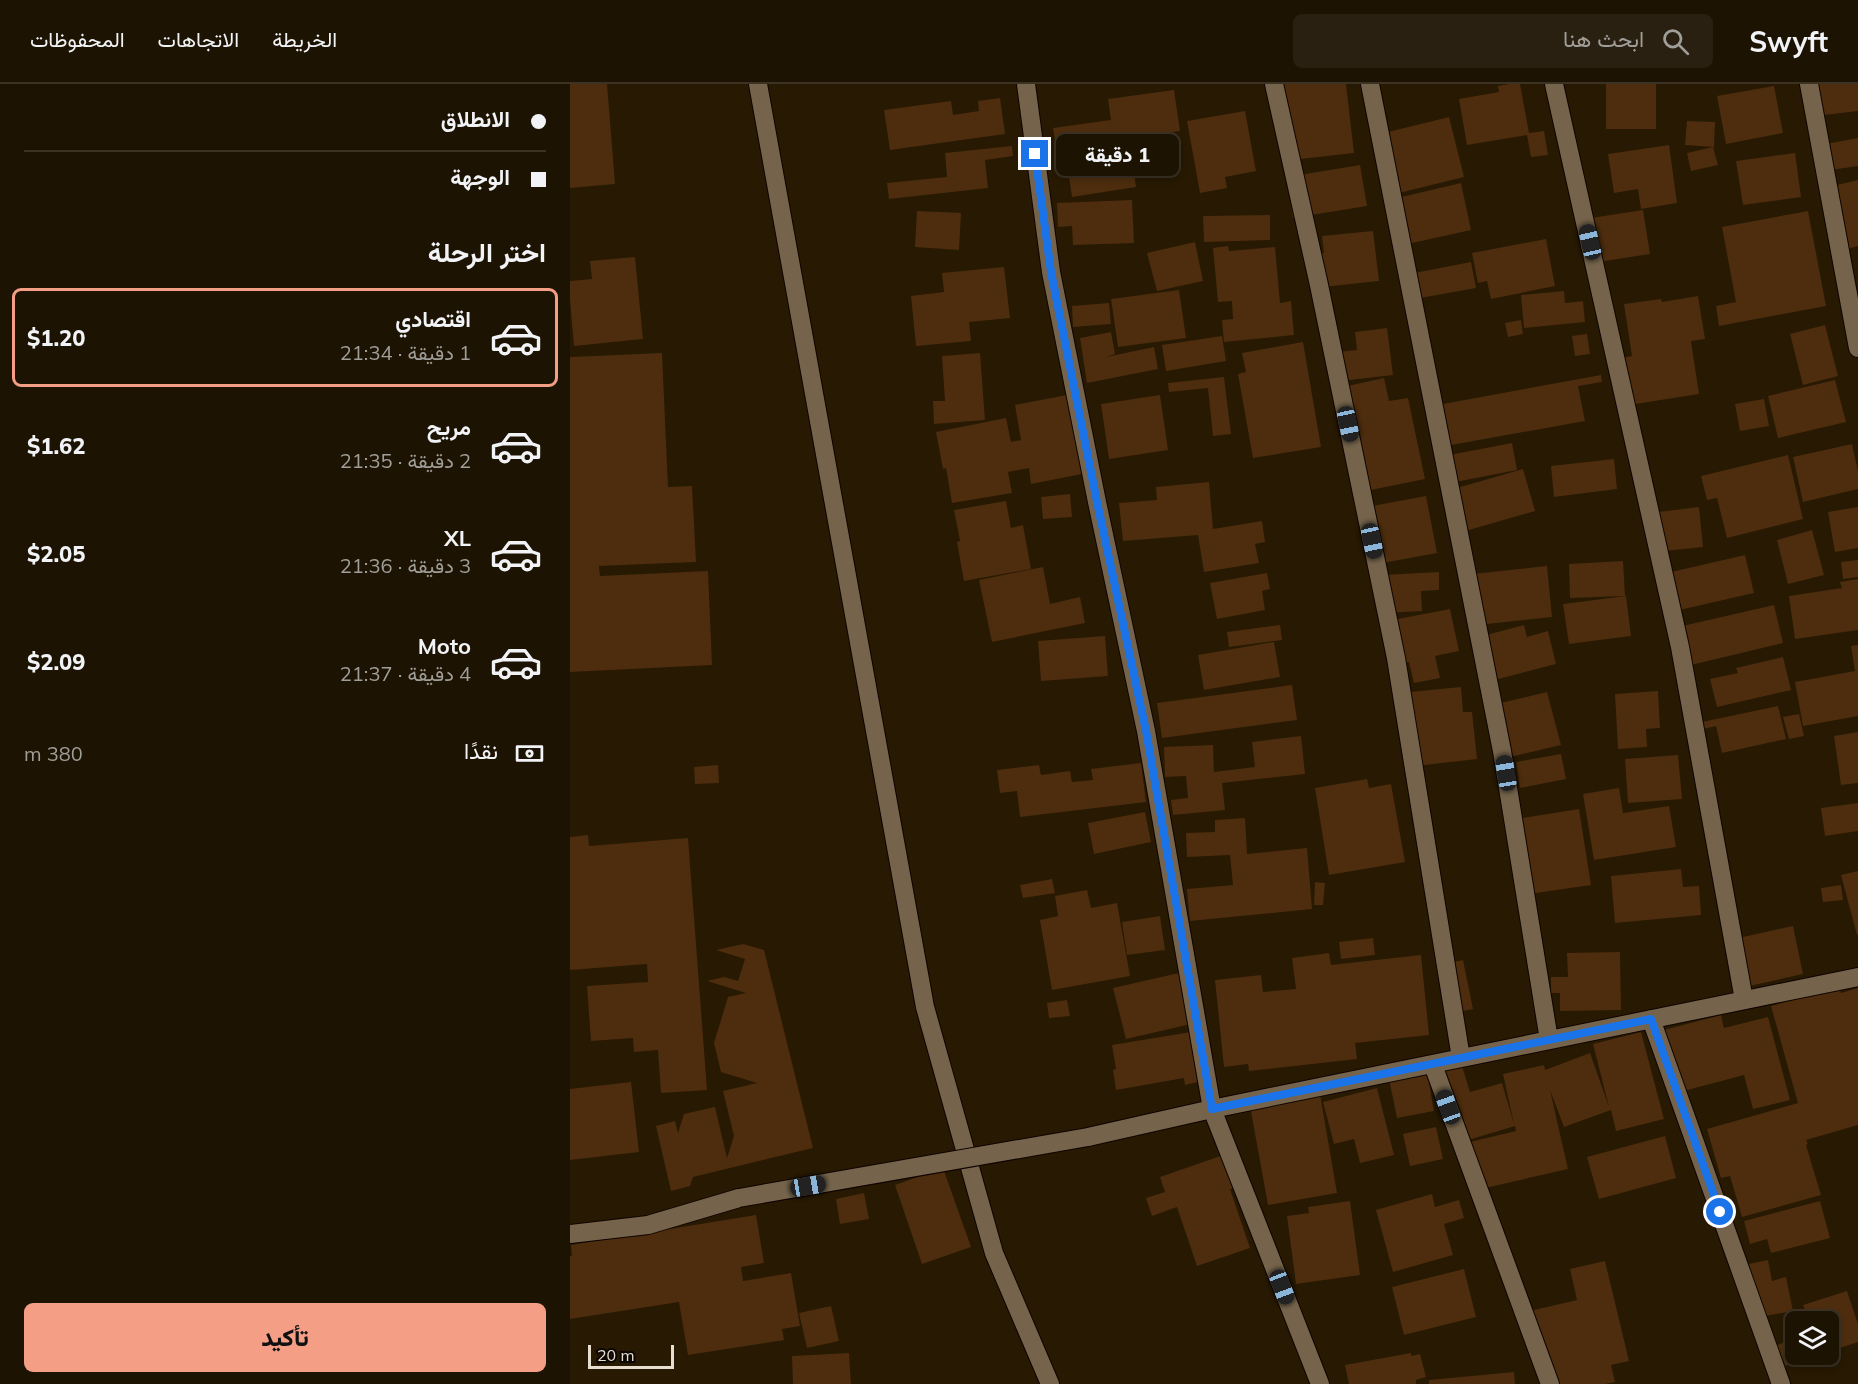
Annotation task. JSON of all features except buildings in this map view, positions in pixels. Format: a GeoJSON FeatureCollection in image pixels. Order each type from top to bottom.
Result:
{"type":"FeatureCollection","features":[{"type":"Feature","properties":{"kind":"street"},"geometry":{"type":"LineString","coordinates":[[758,84],[925,1007],[994,1253],[1050,1384]]}},
{"type":"Feature","properties":{"kind":"street"},"geometry":{"type":"LineString","coordinates":[[1026,84],[1051,272],[1146,731],[1212,1109],[1320,1384]]}},
{"type":"Feature","properties":{"kind":"street"},"geometry":{"type":"LineString","coordinates":[[1274,84],[1319,285],[1396,658],[1461,1059]]}},
{"type":"Feature","properties":{"kind":"street"},"geometry":{"type":"LineString","coordinates":[[1370,84],[1502,751],[1549,1040]]}},
{"type":"Feature","properties":{"kind":"street"},"geometry":{"type":"LineString","coordinates":[[1554,84],[1680,647],[1744,1000]]}},
{"type":"Feature","properties":{"kind":"street"},"geometry":{"type":"LineString","coordinates":[[1809,84],[1858,348]]}},
{"type":"Feature","properties":{"kind":"street"},"geometry":{"type":"LineString","coordinates":[[570,1234],[648,1225],[739,1198],[1088,1137],[1212,1109],[1858,977]]}},
{"type":"Feature","properties":{"kind":"street"},"geometry":{"type":"LineString","coordinates":[[1651,1019],[1781,1384]]}},
{"type":"Feature","properties":{"kind":"street"},"geometry":{"type":"LineString","coordinates":[[1433,1065],[1550,1384]]}},
{"type":"Feature","properties":{"kind":"route"},"geometry":{"type":"LineString","coordinates":[[1035,154],[1051,272],[1146,731],[1212,1109],[1651,1019],[1720,1212]]}}]}
